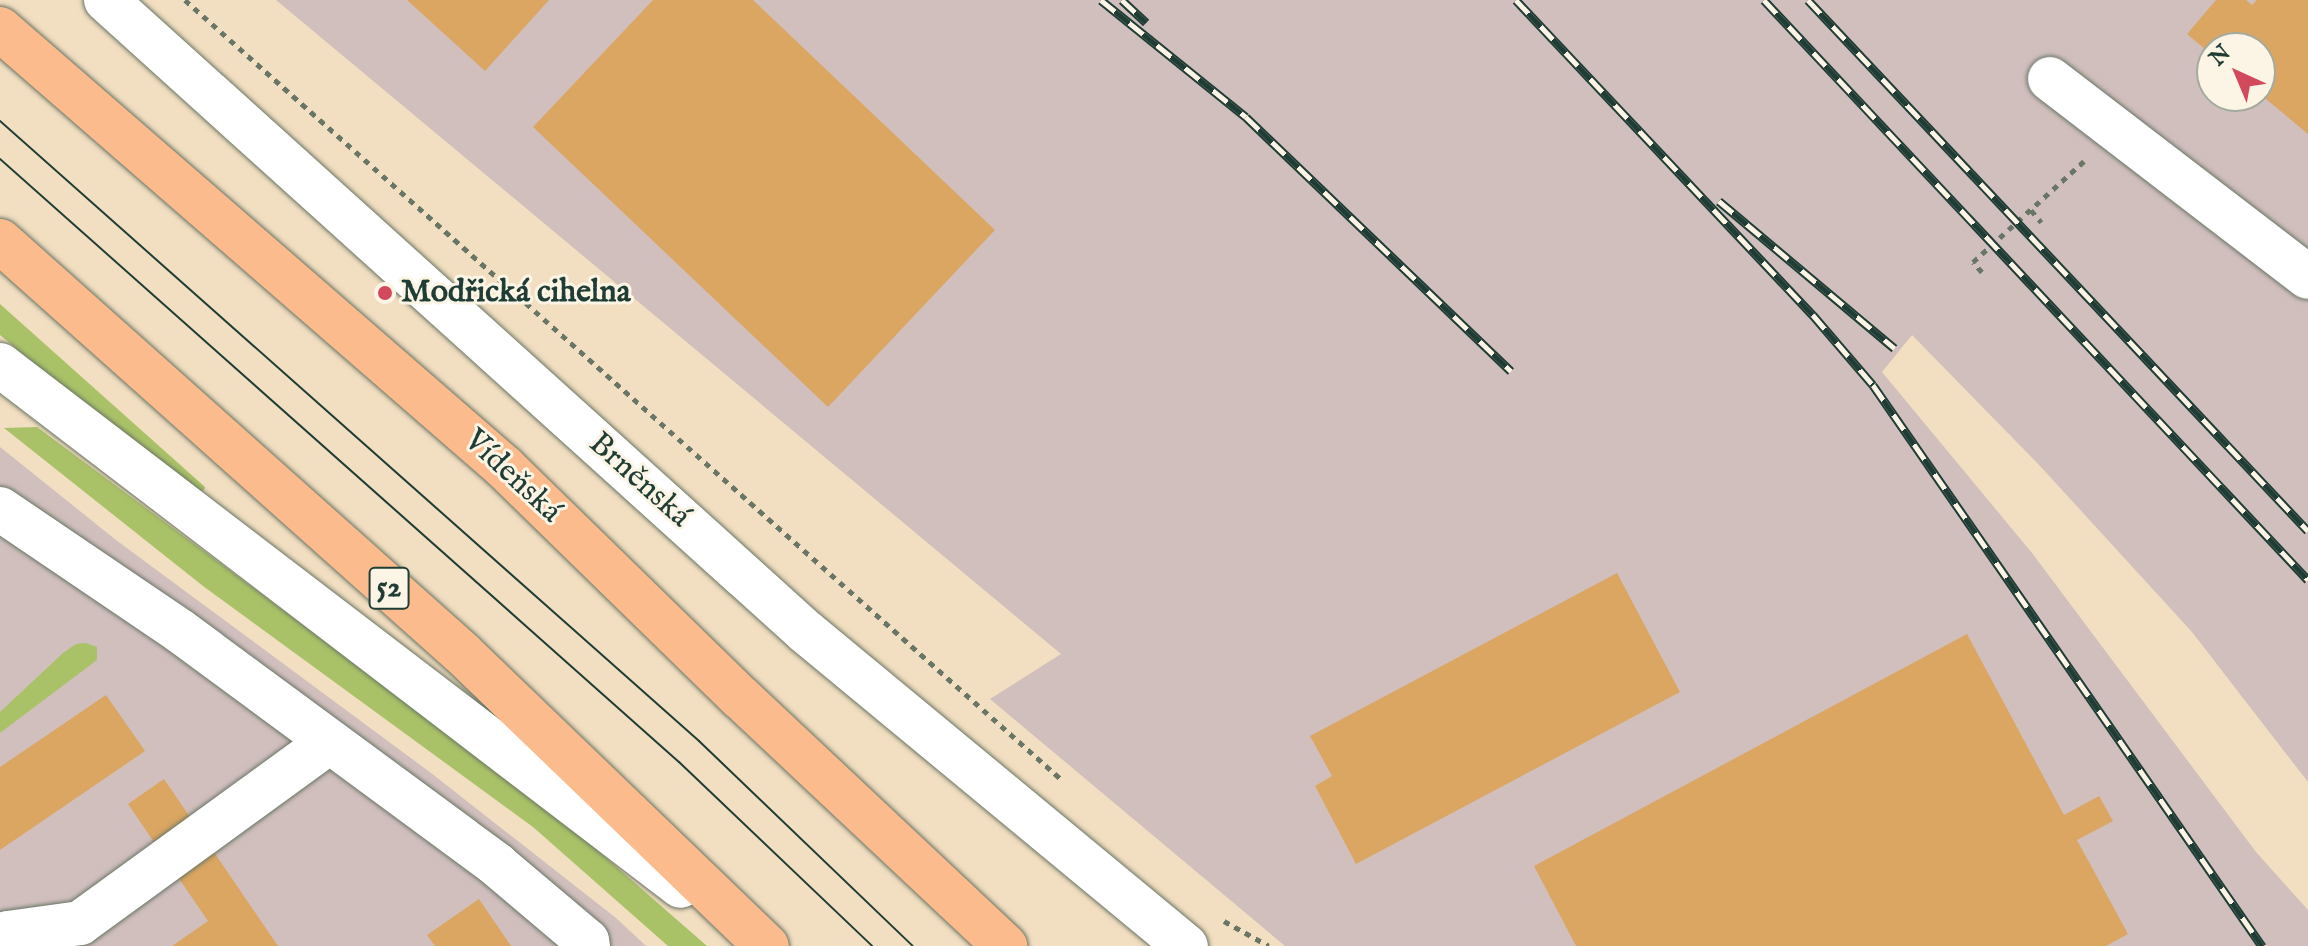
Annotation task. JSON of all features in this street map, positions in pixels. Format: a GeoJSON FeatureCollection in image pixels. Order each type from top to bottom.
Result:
{"type":"FeatureCollection","features":[{"type":"Feature","properties":{"kind":"highway","name":"Vídeňská"},"geometry":{"type":"LineString","coordinates":[[0,29],[504,467],[740,697],[1005,946]]}},
{"type":"Feature","properties":{"kind":"highway","name":"52"},"geometry":{"type":"LineString","coordinates":[[0,241],[462,653],[767,946]]}},
{"type":"Feature","properties":{"kind":"street","name":"Brněnská"},"geometry":{"type":"LineString","coordinates":[[106,0],[806,632],[1199,930]]}},
{"type":"Feature","properties":{"kind":"street"},"geometry":{"type":"LineString","coordinates":[[2050,79],[2308,277]]}},
{"type":"Feature","properties":{"kind":"street"},"geometry":{"type":"LineString","coordinates":[[0,365],[463,715],[758,946]]}},
{"type":"Feature","properties":{"kind":"street"},"geometry":{"type":"LineString","coordinates":[[0,509],[180,631],[497,865],[589,944]]}},
{"type":"Feature","properties":{"kind":"street"},"geometry":{"type":"LineString","coordinates":[[0,938],[8,933],[80,923],[328,743]]}},
{"type":"Feature","properties":{"kind":"path"},"geometry":{"type":"LineString","coordinates":[[185,0],[1070,787]]}},
{"type":"Feature","properties":{"kind":"path"},"geometry":{"type":"LineString","coordinates":[[1982,272],[1973,262],[2116,130]]}},
{"type":"Feature","properties":{"kind":"path"},"geometry":{"type":"LineString","coordinates":[[2031,210],[2041,222]]}},
{"type":"Feature","properties":{"kind":"path"},"geometry":{"type":"LineString","coordinates":[[1199,930],[1269,946]]}},
{"type":"Feature","properties":{"kind":"shaded area"},"geometry":{"type":"Polygon","coordinates":[[[276,0],[2308,0],[2308,782],[2192,632],[2041,467],[1912,335],[1882,372],[2032,553],[2256,852],[2308,910],[2308,946],[1285,946],[990,699],[1061,654],[276,0]]]}},
{"type":"Feature","properties":{"kind":"shaded area"},"geometry":{"type":"Polygon","coordinates":[[[0,447],[116,540],[431,773],[616,918],[646,946],[0,946],[0,447]]]}},
{"type":"Feature","properties":{"kind":"green space"},"geometry":{"type":"Polygon","coordinates":[[[0,304],[205,487],[204,490],[200,491],[99,417],[0,335],[0,304]]]}},
{"type":"Feature","properties":{"kind":"green space"},"geometry":{"type":"Polygon","coordinates":[[[37,427],[549,808],[707,946],[668,946],[533,827],[203,586],[4,428],[37,427]]]}},
{"type":"Feature","properties":{"kind":"green space"},"geometry":{"type":"Polygon","coordinates":[[[86,643],[97,647],[97,660],[0,733],[0,712],[63,653],[76,644],[86,643]]]}},
{"type":"Feature","properties":{"kind":"building"},"geometry":{"type":"Polygon","coordinates":[[[407,0],[549,0],[485,71],[407,0]]]}},
{"type":"Feature","properties":{"kind":"building"},"geometry":{"type":"Polygon","coordinates":[[[653,0],[753,0],[995,230],[828,407],[533,127],[653,0]]]}},
{"type":"Feature","properties":{"kind":"building"},"geometry":{"type":"Polygon","coordinates":[[[2216,0],[2246,0],[2252,5],[2257,0],[2308,0],[2308,134],[2276,107],[2276,32],[2196,32],[2196,42],[2187,34],[2216,0]]]}},
{"type":"Feature","properties":{"kind":"building"},"geometry":{"type":"Polygon","coordinates":[[[1617,573],[1680,692],[1356,864],[1315,786],[1332,776],[1310,736],[1617,573]]]}},
{"type":"Feature","properties":{"kind":"building"},"geometry":{"type":"Polygon","coordinates":[[[1967,634],[2064,815],[2099,796],[2113,821],[2077,840],[2128,934],[2106,946],[1576,946],[1534,866],[1967,634]]]}},
{"type":"Feature","properties":{"kind":"building"},"geometry":{"type":"Polygon","coordinates":[[[106,695],[145,751],[0,850],[0,767],[106,695]]]}},
{"type":"Feature","properties":{"kind":"building"},"geometry":{"type":"Polygon","coordinates":[[[164,779],[278,946],[172,946],[208,921],[128,804],[164,779]]]}},
{"type":"Feature","properties":{"kind":"building"},"geometry":{"type":"Polygon","coordinates":[[[479,899],[511,946],[435,946],[427,935],[479,899]]]}},
{"type":"Feature","properties":{"kind":"tram line"},"geometry":{"type":"LineString","coordinates":[[0,121],[699,741],[913,946]]}},
{"type":"Feature","properties":{"kind":"tram line"},"geometry":{"type":"LineString","coordinates":[[0,159],[679,762],[872,946]]}},
{"type":"Feature","properties":{"kind":"railway"},"geometry":{"type":"LineString","coordinates":[[1101,0],[1246,117],[1511,371]]}},
{"type":"Feature","properties":{"kind":"railway"},"geometry":{"type":"LineString","coordinates":[[1122,0],[1146,22]]}},
{"type":"Feature","properties":{"kind":"railway"},"geometry":{"type":"LineString","coordinates":[[1516,0],[1813,315],[1873,385],[2262,946]]}},
{"type":"Feature","properties":{"kind":"railway"},"geometry":{"type":"LineString","coordinates":[[1764,0],[2308,580]]}},
{"type":"Feature","properties":{"kind":"railway"},"geometry":{"type":"LineString","coordinates":[[1808,0],[2308,531]]}},
{"type":"Feature","properties":{"kind":"railway"},"geometry":{"type":"LineString","coordinates":[[1719,201],[1894,348]]}},
{"type":"Feature","properties":{"kind":"place","name":"Modřická cihelna"},"geometry":{"type":"Point","coordinates":[385,293]}}]}
